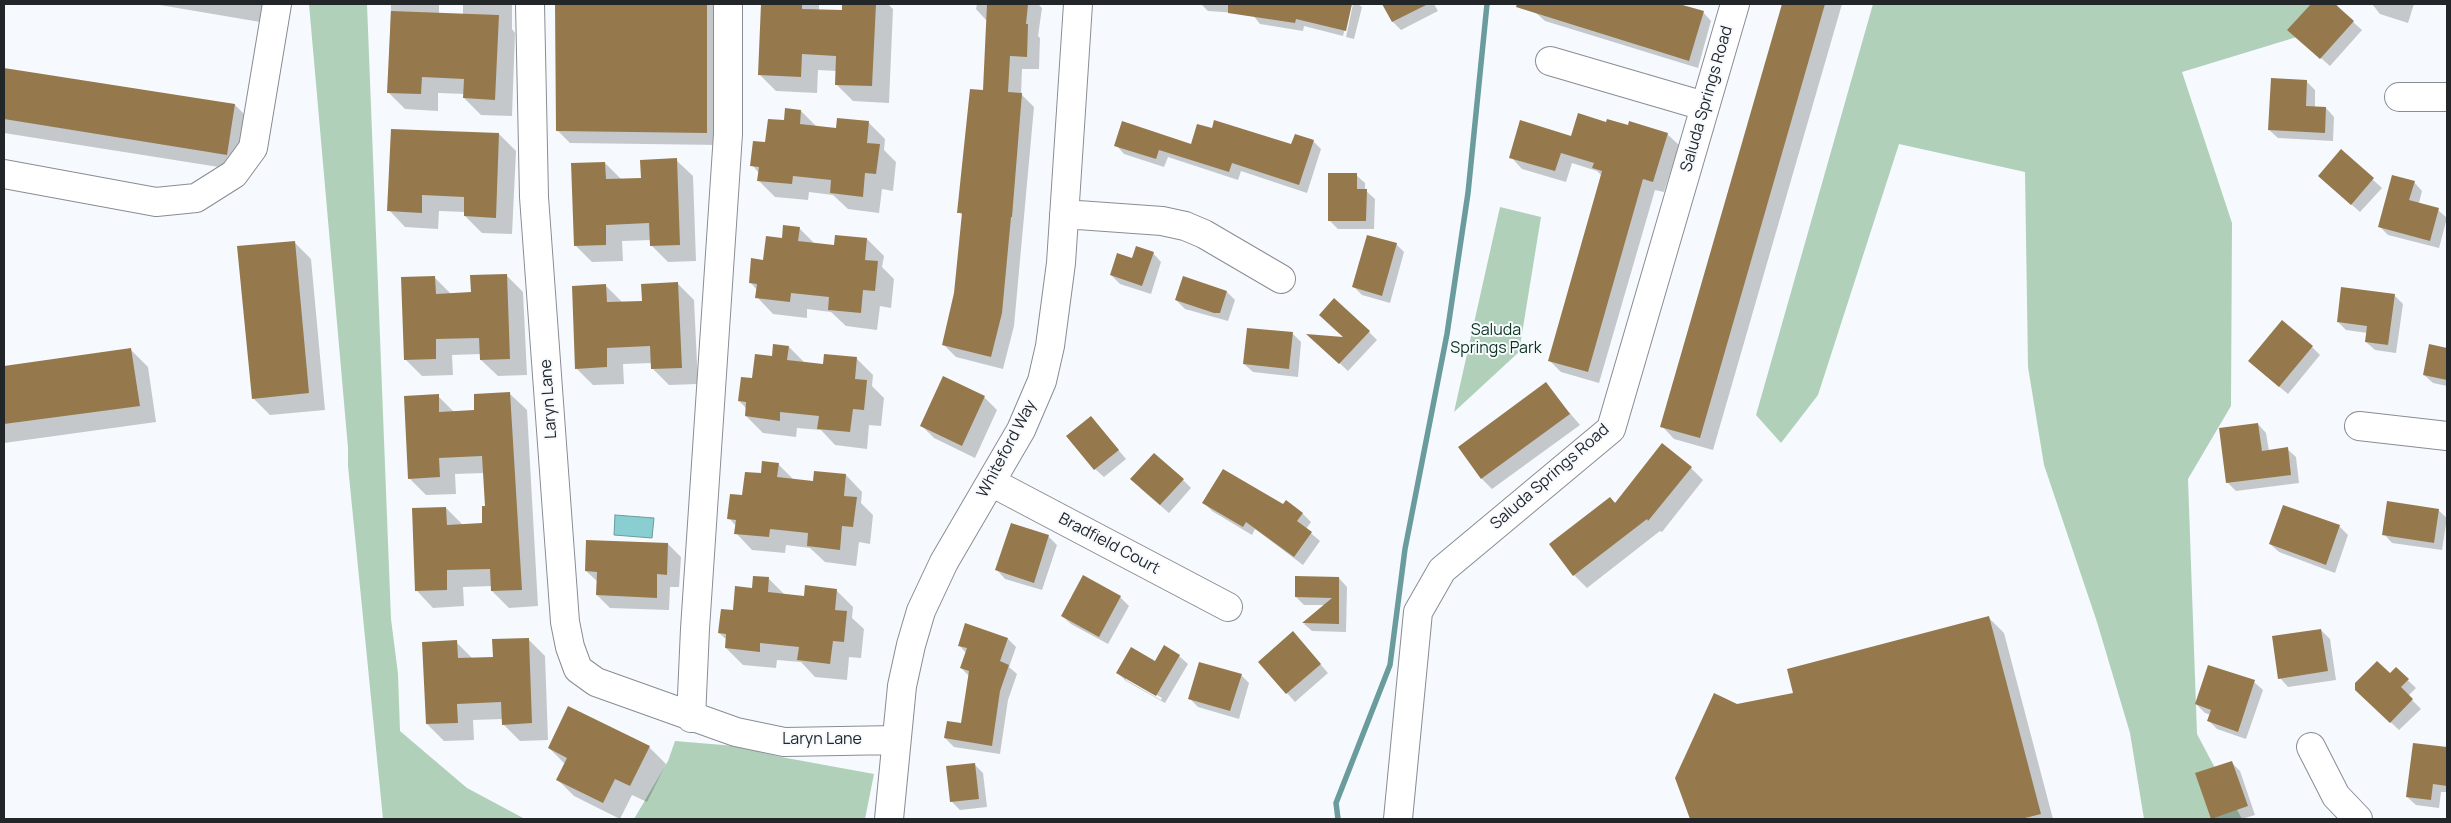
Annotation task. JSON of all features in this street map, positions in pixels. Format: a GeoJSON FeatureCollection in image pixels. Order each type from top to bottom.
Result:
{"type":"FeatureCollection","features":[{"type":"Feature","properties":{"kind":"street"},"geometry":{"type":"LineString","coordinates":[[4,174],[156,202],[196,198],[234,174],[253,148],[277,4]]}},
{"type":"Feature","properties":{"kind":"street","name":"Laryn Lane"},"geometry":{"type":"LineString","coordinates":[[530,4],[534,197],[565,622],[570,647],[578,669],[596,682],[691,718],[736,732],[784,742],[896,740]]}},
{"type":"Feature","properties":{"kind":"street"},"geometry":{"type":"LineString","coordinates":[[691,718],[695,629],[728,134],[728,4]]}},
{"type":"Feature","properties":{"kind":"street","name":"Whiteford Way"},"geometry":{"type":"LineString","coordinates":[[890,819],[902,686],[921,611],[944,562],[1021,430],[1042,380],[1057,304],[1078,4]]}},
{"type":"Feature","properties":{"kind":"street","name":"Saluda Springs Road"},"geometry":{"type":"LineString","coordinates":[[1398,819],[1418,612],[1442,570],[1611,429],[1735,4]]}},
{"type":"Feature","properties":{"kind":"street"},"geometry":{"type":"LineString","coordinates":[[1550,61],[1704,106]]}},
{"type":"Feature","properties":{"kind":"street"},"geometry":{"type":"LineString","coordinates":[[2399,97],[2447,97]]}},
{"type":"Feature","properties":{"kind":"street"},"geometry":{"type":"LineString","coordinates":[[1064,214],[1162,221],[1185,226],[1204,234],[1281,279]]}},
{"type":"Feature","properties":{"kind":"street"},"geometry":{"type":"LineString","coordinates":[[2359,426],[2447,436]]}},
{"type":"Feature","properties":{"kind":"street","name":"Bradfield Court"},"geometry":{"type":"LineString","coordinates":[[991,482],[1228,607]]}},
{"type":"Feature","properties":{"kind":"street"},"geometry":{"type":"LineString","coordinates":[[2311,747],[2336,796],[2358,819]]}},
{"type":"Feature","properties":{"kind":"green space"},"geometry":{"type":"Polygon","coordinates":[[[309,4],[367,4],[391,619],[398,674],[400,731],[467,788],[525,819],[383,819],[348,466],[348,448],[309,4]]]}},
{"type":"Feature","properties":{"kind":"green space"},"geometry":{"type":"Polygon","coordinates":[[[1873,4],[2338,4],[2333,26],[2182,72],[2232,223],[2231,406],[2188,479],[2197,734],[2242,819],[2144,819],[2130,733],[2097,622],[2044,465],[2028,367],[2025,172],[1899,144],[1818,395],[1781,443],[1756,415],[1873,4]]]}},
{"type":"Feature","properties":{"kind":"green space","name":"Saluda Springs Park"},"geometry":{"type":"Polygon","coordinates":[[[1500,207],[1541,217],[1519,352],[1454,412],[1500,207]]]}},
{"type":"Feature","properties":{"kind":"green space"},"geometry":{"type":"Polygon","coordinates":[[[675,741],[735,746],[781,757],[874,774],[865,819],[634,819],[668,761],[675,741]]]}},
{"type":"Feature","properties":{"kind":"water"},"geometry":{"type":"Polygon","coordinates":[[[615,515],[654,518],[652,538],[614,535],[615,515]]]}},
{"type":"Feature","properties":{"kind":"building"},"geometry":{"type":"Polygon","coordinates":[[[555,4],[707,4],[707,133],[556,131],[555,4]]]}},
{"type":"Feature","properties":{"kind":"building"},"geometry":{"type":"Polygon","coordinates":[[[761,4],[802,4],[802,9],[842,10],[842,4],[876,4],[872,86],[835,85],[836,56],[802,54],[801,77],[758,75],[761,4]]]}},
{"type":"Feature","properties":{"kind":"building"},"geometry":{"type":"Polygon","coordinates":[[[987,4],[1028,4],[1026,24],[1028,24],[1027,57],[1010,56],[1008,92],[1022,93],[1002,313],[991,357],[942,345],[954,293],[962,213],[957,213],[970,89],[983,90],[987,4]]]}},
{"type":"Feature","properties":{"kind":"building"},"geometry":{"type":"Polygon","coordinates":[[[1228,4],[1352,4],[1346,31],[1296,19],[1295,23],[1228,13],[1228,4]]]}},
{"type":"Feature","properties":{"kind":"building"},"geometry":{"type":"Polygon","coordinates":[[[1382,4],[1428,4],[1392,22],[1382,4]]]}},
{"type":"Feature","properties":{"kind":"building"},"geometry":{"type":"Polygon","coordinates":[[[1517,4],[1679,4],[1704,11],[1689,61],[1516,7],[1517,4]]]}},
{"type":"Feature","properties":{"kind":"building"},"geometry":{"type":"Polygon","coordinates":[[[1782,4],[1825,4],[1700,438],[1660,427],[1782,4]]]}},
{"type":"Feature","properties":{"kind":"building"},"geometry":{"type":"Polygon","coordinates":[[[2311,4],[2335,4],[2354,21],[2320,59],[2287,30],[2311,4]]]}},
{"type":"Feature","properties":{"kind":"building"},"geometry":{"type":"Polygon","coordinates":[[[391,11],[499,15],[495,100],[463,98],[464,79],[422,77],[421,94],[387,93],[391,11]]]}},
{"type":"Feature","properties":{"kind":"building"},"geometry":{"type":"Polygon","coordinates":[[[4,68],[235,104],[227,155],[4,119],[4,68]]]}},
{"type":"Feature","properties":{"kind":"building"},"geometry":{"type":"Polygon","coordinates":[[[2271,78],[2307,80],[2306,106],[2326,107],[2325,133],[2268,130],[2271,78]]]}},
{"type":"Feature","properties":{"kind":"building"},"geometry":{"type":"Polygon","coordinates":[[[785,108],[801,110],[800,124],[836,128],[837,118],[869,121],[867,143],[880,144],[876,174],[865,173],[863,197],[830,193],[831,180],[793,176],[792,184],[757,181],[759,167],[750,166],[753,141],[765,142],[768,119],[784,120],[785,108]]]}},
{"type":"Feature","properties":{"kind":"building"},"geometry":{"type":"Polygon","coordinates":[[[1578,113],[1606,122],[1607,119],[1628,125],[1629,121],[1668,133],[1653,182],[1643,179],[1588,372],[1548,361],[1602,171],[1592,168],[1594,163],[1561,153],[1555,171],[1509,158],[1520,120],[1571,136],[1578,113]]]}},
{"type":"Feature","properties":{"kind":"building"},"geometry":{"type":"Polygon","coordinates":[[[1214,120],[1291,144],[1295,134],[1314,140],[1299,185],[1232,163],[1229,172],[1159,150],[1156,159],[1114,146],[1122,121],[1191,144],[1197,124],[1212,128],[1214,120]]]}},
{"type":"Feature","properties":{"kind":"building"},"geometry":{"type":"Polygon","coordinates":[[[391,129],[499,133],[496,218],[464,216],[464,197],[422,195],[422,213],[387,211],[391,129]]]}},
{"type":"Feature","properties":{"kind":"building"},"geometry":{"type":"Polygon","coordinates":[[[2341,149],[2374,178],[2351,205],[2318,176],[2341,149]]]}},
{"type":"Feature","properties":{"kind":"building"},"geometry":{"type":"Polygon","coordinates":[[[677,158],[680,245],[650,246],[649,223],[606,225],[606,245],[574,246],[571,163],[605,162],[606,179],[641,178],[640,160],[677,158]]]}},
{"type":"Feature","properties":{"kind":"building"},"geometry":{"type":"Polygon","coordinates":[[[1328,173],[1357,173],[1357,189],[1367,189],[1366,221],[1328,221],[1328,173]]]}},
{"type":"Feature","properties":{"kind":"building"},"geometry":{"type":"Polygon","coordinates":[[[2392,175],[2415,181],[2409,200],[2439,208],[2430,241],[2378,227],[2392,175]]]}},
{"type":"Feature","properties":{"kind":"building"},"geometry":{"type":"Polygon","coordinates":[[[783,225],[800,227],[798,241],[834,245],[835,235],[867,238],[865,260],[878,261],[875,291],[863,290],[861,313],[828,310],[829,297],[791,293],[790,302],[755,298],[757,284],[749,283],[751,258],[763,260],[766,236],[782,238],[783,225]]]}},
{"type":"Feature","properties":{"kind":"building"},"geometry":{"type":"Polygon","coordinates":[[[1367,235],[1397,243],[1382,296],[1352,287],[1367,235]]]}},
{"type":"Feature","properties":{"kind":"building"},"geometry":{"type":"Polygon","coordinates":[[[295,241],[309,393],[252,399],[237,246],[295,241]]]}},
{"type":"Feature","properties":{"kind":"building"},"geometry":{"type":"Polygon","coordinates":[[[1136,246],[1154,252],[1142,286],[1110,275],[1117,253],[1132,258],[1136,246]]]}},
{"type":"Feature","properties":{"kind":"building"},"geometry":{"type":"Polygon","coordinates":[[[507,274],[510,359],[480,360],[479,338],[436,339],[436,359],[404,360],[401,277],[435,276],[436,294],[471,292],[470,275],[507,274]]]}},
{"type":"Feature","properties":{"kind":"building"},"geometry":{"type":"Polygon","coordinates":[[[1183,276],[1227,291],[1220,313],[1214,313],[1175,300],[1183,276]]]}},
{"type":"Feature","properties":{"kind":"building"},"geometry":{"type":"Polygon","coordinates":[[[678,282],[682,368],[651,369],[650,346],[607,348],[607,367],[575,369],[572,286],[606,284],[607,302],[642,301],[641,284],[678,282]]]}},
{"type":"Feature","properties":{"kind":"building"},"geometry":{"type":"Polygon","coordinates":[[[2341,287],[2395,294],[2388,345],[2365,342],[2367,326],[2337,322],[2341,287]]]}},
{"type":"Feature","properties":{"kind":"building"},"geometry":{"type":"Polygon","coordinates":[[[1334,298],[1370,331],[1339,364],[1306,334],[1343,337],[1319,315],[1334,298]]]}},
{"type":"Feature","properties":{"kind":"building"},"geometry":{"type":"Polygon","coordinates":[[[2282,320],[2313,346],[2279,387],[2248,361],[2282,320]]]}},
{"type":"Feature","properties":{"kind":"building"},"geometry":{"type":"Polygon","coordinates":[[[1247,328],[1293,332],[1289,369],[1243,364],[1247,328]]]}},
{"type":"Feature","properties":{"kind":"building"},"geometry":{"type":"Polygon","coordinates":[[[773,344],[789,346],[787,360],[823,364],[824,354],[857,357],[855,379],[867,380],[864,410],[853,409],[850,432],[817,429],[819,416],[780,412],[780,421],[745,416],[746,402],[738,401],[741,377],[752,378],[755,354],[772,356],[773,344]]]}},
{"type":"Feature","properties":{"kind":"building"},"geometry":{"type":"Polygon","coordinates":[[[2429,344],[2447,348],[2447,380],[2423,375],[2429,344]]]}},
{"type":"Feature","properties":{"kind":"building"},"geometry":{"type":"Polygon","coordinates":[[[131,348],[140,406],[4,424],[4,366],[131,348]]]}},
{"type":"Feature","properties":{"kind":"building"},"geometry":{"type":"Polygon","coordinates":[[[943,376],[985,396],[962,446],[920,426],[943,376]]]}},
{"type":"Feature","properties":{"kind":"building"},"geometry":{"type":"Polygon","coordinates":[[[1546,382],[1570,414],[1481,479],[1458,447],[1546,382]]]}},
{"type":"Feature","properties":{"kind":"building"},"geometry":{"type":"Polygon","coordinates":[[[510,392],[522,590],[491,591],[490,569],[447,570],[447,590],[415,591],[412,508],[446,507],[447,525],[482,523],[482,506],[485,506],[482,456],[439,458],[440,477],[408,479],[404,396],[439,394],[439,412],[474,410],[474,394],[510,392]]]}},
{"type":"Feature","properties":{"kind":"building"},"geometry":{"type":"Polygon","coordinates":[[[1091,416],[1119,450],[1094,470],[1066,436],[1091,416]]]}},
{"type":"Feature","properties":{"kind":"building"},"geometry":{"type":"Polygon","coordinates":[[[2258,423],[2262,451],[2288,447],[2291,475],[2226,483],[2219,428],[2258,423]]]}},
{"type":"Feature","properties":{"kind":"building"},"geometry":{"type":"Polygon","coordinates":[[[1662,443],[1692,467],[1648,521],[1647,519],[1573,576],[1549,544],[1610,497],[1615,503],[1662,443]]]}},
{"type":"Feature","properties":{"kind":"building"},"geometry":{"type":"Polygon","coordinates":[[[1154,453],[1184,479],[1160,505],[1130,479],[1154,453]]]}},
{"type":"Feature","properties":{"kind":"building"},"geometry":{"type":"Polygon","coordinates":[[[762,461],[779,463],[777,477],[813,481],[814,471],[846,474],[844,496],[857,497],[853,527],[842,526],[840,550],[807,546],[808,533],[770,529],[769,537],[734,534],[736,520],[727,519],[730,494],[742,495],[745,472],[761,473],[762,461]]]}},
{"type":"Feature","properties":{"kind":"building"},"geometry":{"type":"Polygon","coordinates":[[[1223,469],[1283,504],[1286,500],[1303,513],[1297,521],[1312,532],[1294,557],[1246,522],[1243,527],[1202,503],[1223,469]]]}},
{"type":"Feature","properties":{"kind":"building"},"geometry":{"type":"Polygon","coordinates":[[[2387,501],[2439,509],[2434,543],[2382,535],[2387,501]]]}},
{"type":"Feature","properties":{"kind":"building"},"geometry":{"type":"Polygon","coordinates":[[[2283,505],[2340,525],[2326,565],[2269,544],[2283,505]]]}},
{"type":"Feature","properties":{"kind":"building"},"geometry":{"type":"Polygon","coordinates":[[[1011,523],[1049,535],[1034,583],[995,570],[1011,523]]]}},
{"type":"Feature","properties":{"kind":"building"},"geometry":{"type":"Polygon","coordinates":[[[586,540],[668,543],[667,575],[657,574],[657,598],[596,595],[597,572],[585,571],[586,540]]]}},
{"type":"Feature","properties":{"kind":"building"},"geometry":{"type":"Polygon","coordinates":[[[1083,575],[1121,596],[1099,637],[1061,616],[1083,575]]]}},
{"type":"Feature","properties":{"kind":"building"},"geometry":{"type":"Polygon","coordinates":[[[753,576],[769,577],[768,592],[804,596],[805,585],[837,589],[835,610],[847,611],[844,642],[833,641],[830,664],[797,660],[799,647],[760,643],[760,652],[725,648],[726,634],[718,633],[721,609],[733,610],[735,586],[752,588],[753,576]]]}},
{"type":"Feature","properties":{"kind":"building"},"geometry":{"type":"Polygon","coordinates":[[[1295,576],[1339,577],[1339,624],[1302,623],[1332,598],[1295,597],[1295,576]]]}},
{"type":"Feature","properties":{"kind":"building"},"geometry":{"type":"Polygon","coordinates":[[[1989,616],[2041,814],[2021,819],[1690,819],[1675,778],[1714,693],[1737,704],[1793,693],[1787,669],[1989,616]]]}},
{"type":"Feature","properties":{"kind":"building"},"geometry":{"type":"Polygon","coordinates":[[[965,623],[1008,638],[1000,661],[1009,665],[1000,691],[992,746],[944,738],[947,721],[961,723],[969,671],[960,668],[967,648],[958,646],[965,623]]]}},
{"type":"Feature","properties":{"kind":"building"},"geometry":{"type":"Polygon","coordinates":[[[2321,629],[2328,671],[2278,679],[2272,636],[2321,629]]]}},
{"type":"Feature","properties":{"kind":"building"},"geometry":{"type":"Polygon","coordinates":[[[1293,631],[1321,664],[1286,694],[1258,662],[1293,631]]]}},
{"type":"Feature","properties":{"kind":"building"},"geometry":{"type":"Polygon","coordinates":[[[529,638],[532,723],[502,725],[501,702],[457,704],[458,723],[426,724],[422,642],[457,640],[458,658],[493,657],[492,639],[529,638]]]}},
{"type":"Feature","properties":{"kind":"building"},"geometry":{"type":"Polygon","coordinates":[[[1164,645],[1180,655],[1156,696],[1116,673],[1131,647],[1155,661],[1164,645]]]}},
{"type":"Feature","properties":{"kind":"building"},"geometry":{"type":"Polygon","coordinates":[[[2377,661],[2390,673],[2396,667],[2409,679],[2401,687],[2413,699],[2390,723],[2355,690],[2355,683],[2377,661]]]}},
{"type":"Feature","properties":{"kind":"building"},"geometry":{"type":"Polygon","coordinates":[[[1199,662],[1242,674],[1230,711],[1188,699],[1199,662]]]}},
{"type":"Feature","properties":{"kind":"building"},"geometry":{"type":"Polygon","coordinates":[[[2208,665],[2255,680],[2238,732],[2207,721],[2211,710],[2195,704],[2208,665]]]}},
{"type":"Feature","properties":{"kind":"building"},"geometry":{"type":"Polygon","coordinates":[[[568,706],[650,746],[630,786],[615,779],[603,803],[556,780],[567,758],[548,748],[568,706]]]}},
{"type":"Feature","properties":{"kind":"building"},"geometry":{"type":"Polygon","coordinates":[[[2413,743],[2447,747],[2447,786],[2433,784],[2431,800],[2406,797],[2413,743]]]}},
{"type":"Feature","properties":{"kind":"building"},"geometry":{"type":"Polygon","coordinates":[[[2232,761],[2248,806],[2211,819],[2195,773],[2232,761]]]}},
{"type":"Feature","properties":{"kind":"building"},"geometry":{"type":"Polygon","coordinates":[[[975,763],[979,799],[950,802],[946,766],[975,763]]]}},
{"type":"Feature","properties":{"kind":"waterway"},"geometry":{"type":"LineString","coordinates":[[1338,819],[1336,803],[1390,665],[1405,549],[1447,334],[1468,193],[1487,4]]}}]}
